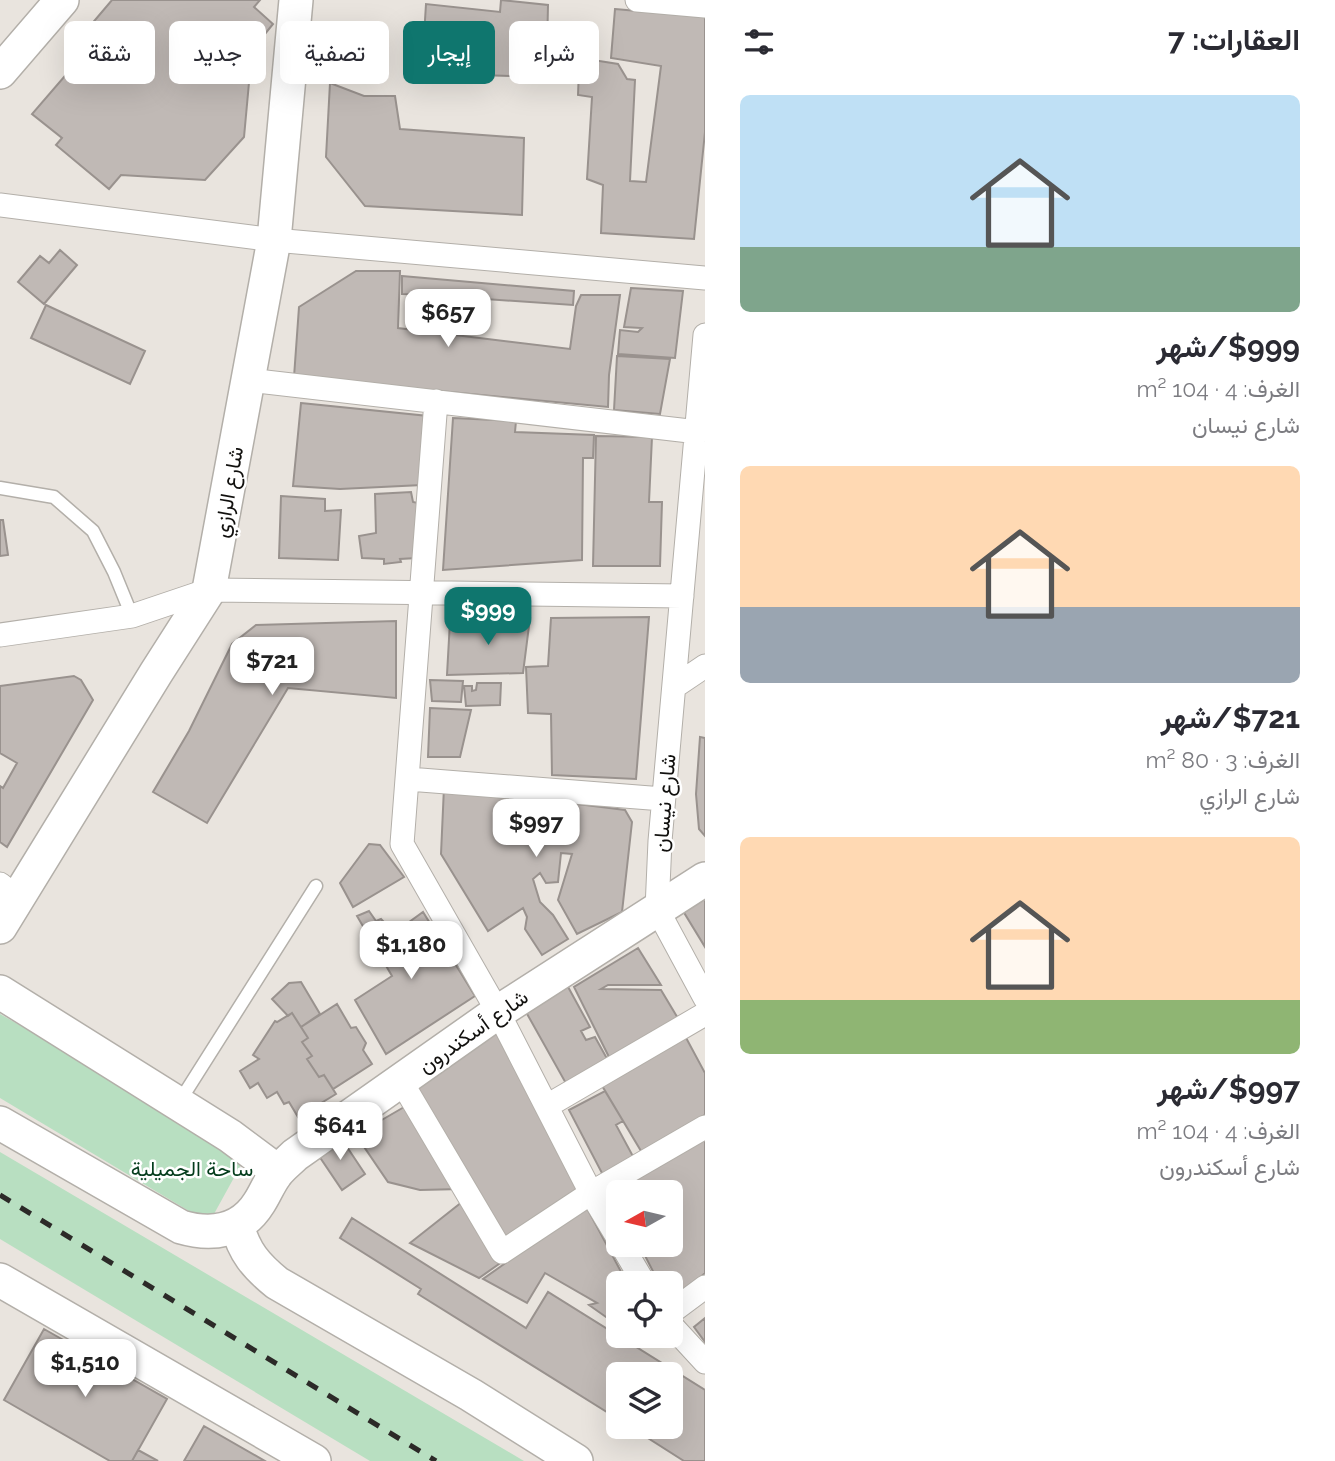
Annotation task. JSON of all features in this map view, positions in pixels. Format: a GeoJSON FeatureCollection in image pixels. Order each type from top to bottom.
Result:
{"type":"FeatureCollection","features":[{"type":"Feature","properties":{"kind":"main road"},"geometry":{"type":"LineString","coordinates":[[0,72],[62,0]]}},
{"type":"Feature","properties":{"kind":"main road","name":"شارع الرازي"},"geometry":{"type":"LineString","coordinates":[[0,927],[9,891],[209,590],[274,240],[296,0]]}},
{"type":"Feature","properties":{"kind":"main road","name":"شارع أسكندرون"},"geometry":{"type":"LineString","coordinates":[[277,1171],[295,1155],[498,1012],[705,879]]}},
{"type":"Feature","properties":{"kind":"main road"},"geometry":{"type":"LineString","coordinates":[[0,992],[230,1136],[277,1171],[259,1205],[237,1225],[227,1230],[204,1232],[181,1227],[0,1123]]}},
{"type":"Feature","properties":{"kind":"main road"},"geometry":{"type":"LineString","coordinates":[[237,1225],[250,1258],[277,1283],[471,1395],[576,1461]]}},
{"type":"Feature","properties":{"kind":"main road"},"geometry":{"type":"LineString","coordinates":[[0,1280],[314,1461]]}},
{"type":"Feature","properties":{"kind":"street"},"geometry":{"type":"LineString","coordinates":[[637,0],[705,6]]}},
{"type":"Feature","properties":{"kind":"street"},"geometry":{"type":"LineString","coordinates":[[0,205],[274,240],[705,278]]}},
{"type":"Feature","properties":{"kind":"street"},"geometry":{"type":"LineString","coordinates":[[696,542],[698,432],[705,335]]}},
{"type":"Feature","properties":{"kind":"street"},"geometry":{"type":"LineString","coordinates":[[248,380],[698,432]]}},
{"type":"Feature","properties":{"kind":"street"},"geometry":{"type":"LineString","coordinates":[[436,401],[402,844],[498,1012],[606,1218]]}},
{"type":"Feature","properties":{"kind":"street","name":"شارع نيسان"},"geometry":{"type":"LineString","coordinates":[[657,909],[663,799],[682,596],[696,542]]}},
{"type":"Feature","properties":{"kind":"street"},"geometry":{"type":"LineString","coordinates":[[0,635],[132,616],[209,590],[682,596]]}},
{"type":"Feature","properties":{"kind":"street"},"geometry":{"type":"LineString","coordinates":[[674,687],[705,666]]}},
{"type":"Feature","properties":{"kind":"street"},"geometry":{"type":"LineString","coordinates":[[408,779],[663,799]]}},
{"type":"Feature","properties":{"kind":"street"},"geometry":{"type":"LineString","coordinates":[[657,909],[705,998]]}},
{"type":"Feature","properties":{"kind":"street"},"geometry":{"type":"LineString","coordinates":[[547,1106],[705,1014]]}},
{"type":"Feature","properties":{"kind":"street"},"geometry":{"type":"LineString","coordinates":[[401,1081],[502,1252],[591,1193],[705,1127]]}},
{"type":"Feature","properties":{"kind":"street"},"geometry":{"type":"LineString","coordinates":[[683,1303],[705,1287]]}},
{"type":"Feature","properties":{"kind":"street"},"geometry":{"type":"LineString","coordinates":[[683,1338],[705,1362]]}},
{"type":"Feature","properties":{"kind":"lane"},"geometry":{"type":"LineString","coordinates":[[0,488],[54,497],[93,531],[132,616]]}},
{"type":"Feature","properties":{"kind":"lane"},"geometry":{"type":"LineString","coordinates":[[178,1104],[316,886]]}},
{"type":"Feature","properties":{"kind":"green space","name":"ساحة الجميلية"},"geometry":{"type":"Polygon","coordinates":[[[0,1014],[247,1154],[209,1223],[0,1098],[0,1014]]]}},
{"type":"Feature","properties":{"kind":"green space"},"geometry":{"type":"Polygon","coordinates":[[[0,1152],[524,1461],[370,1461],[0,1239],[0,1152]]]}},
{"type":"Feature","properties":{"kind":"building"},"geometry":{"type":"Polygon","coordinates":[[[112,0],[260,0],[254,7],[273,24],[266,33],[266,21],[169,21],[169,84],[249,84],[244,137],[205,180],[121,175],[109,189],[56,145],[62,138],[32,114],[64,77],[64,84],[155,84],[155,21],[94,21],[112,0]]]}},
{"type":"Feature","properties":{"kind":"building"},"geometry":{"type":"Polygon","coordinates":[[[501,0],[548,5],[548,21],[509,21],[509,76],[495,76],[495,21],[425,21],[426,4],[500,12],[501,0]]]}},
{"type":"Feature","properties":{"kind":"building"},"geometry":{"type":"Polygon","coordinates":[[[615,9],[705,17],[705,132],[694,239],[601,233],[603,185],[587,179],[592,97],[578,95],[578,84],[599,84],[599,61],[618,64],[627,79],[635,80],[630,181],[646,182],[661,66],[611,58],[615,9]]]}},
{"type":"Feature","properties":{"kind":"building"},"geometry":{"type":"Polygon","coordinates":[[[330,84],[364,96],[395,96],[400,129],[524,138],[522,215],[365,206],[326,157],[330,84]]]}},
{"type":"Feature","properties":{"kind":"building"},"geometry":{"type":"Polygon","coordinates":[[[60,250],[77,265],[44,304],[18,282],[40,256],[49,263],[60,250]]]}},
{"type":"Feature","properties":{"kind":"building"},"geometry":{"type":"Polygon","coordinates":[[[356,271],[400,271],[398,328],[570,349],[576,306],[581,295],[620,295],[609,375],[608,407],[294,377],[299,307],[356,271]]]}},
{"type":"Feature","properties":{"kind":"building"},"geometry":{"type":"Polygon","coordinates":[[[402,276],[574,291],[573,305],[457,297],[456,304],[439,305],[436,295],[402,294],[402,276]]]}},
{"type":"Feature","properties":{"kind":"building"},"geometry":{"type":"Polygon","coordinates":[[[631,288],[683,291],[675,358],[618,354],[620,330],[638,332],[642,328],[624,327],[631,288]]]}},
{"type":"Feature","properties":{"kind":"building"},"geometry":{"type":"Polygon","coordinates":[[[46,305],[145,351],[130,384],[31,338],[46,305]]]}},
{"type":"Feature","properties":{"kind":"building"},"geometry":{"type":"Polygon","coordinates":[[[617,356],[670,359],[660,414],[614,410],[617,356]]]}},
{"type":"Feature","properties":{"kind":"building"},"geometry":{"type":"Polygon","coordinates":[[[301,403],[428,416],[422,485],[340,489],[293,486],[301,403]]]}},
{"type":"Feature","properties":{"kind":"building"},"geometry":{"type":"Polygon","coordinates":[[[453,418],[516,421],[515,432],[594,435],[593,458],[583,458],[582,560],[443,570],[453,418]]]}},
{"type":"Feature","properties":{"kind":"building"},"geometry":{"type":"Polygon","coordinates":[[[596,436],[652,437],[649,502],[662,502],[660,566],[593,566],[596,436]]]}},
{"type":"Feature","properties":{"kind":"building"},"geometry":{"type":"Polygon","coordinates":[[[411,492],[413,502],[422,504],[417,558],[384,564],[384,559],[362,558],[359,536],[376,533],[375,494],[411,492]]]}},
{"type":"Feature","properties":{"kind":"building"},"geometry":{"type":"Polygon","coordinates":[[[281,496],[325,499],[325,511],[341,510],[338,560],[279,558],[281,496]]]}},
{"type":"Feature","properties":{"kind":"building"},"geometry":{"type":"Polygon","coordinates":[[[0,520],[3,520],[8,555],[0,556],[0,520]]]}},
{"type":"Feature","properties":{"kind":"building"},"geometry":{"type":"Polygon","coordinates":[[[649,617],[636,779],[552,775],[551,714],[528,713],[526,667],[548,666],[551,618],[649,617]]]}},
{"type":"Feature","properties":{"kind":"building"},"geometry":{"type":"Polygon","coordinates":[[[530,618],[523,673],[447,675],[450,621],[530,618]]]}},
{"type":"Feature","properties":{"kind":"building"},"geometry":{"type":"Polygon","coordinates":[[[396,621],[396,698],[288,688],[207,823],[153,792],[189,731],[232,644],[256,625],[396,621]]]}},
{"type":"Feature","properties":{"kind":"building"},"geometry":{"type":"Polygon","coordinates":[[[74,676],[81,680],[93,700],[7,847],[0,842],[0,786],[3,788],[17,763],[0,753],[0,686],[74,676]]]}},
{"type":"Feature","properties":{"kind":"building"},"geometry":{"type":"Polygon","coordinates":[[[430,680],[463,681],[461,702],[432,701],[430,680]]]}},
{"type":"Feature","properties":{"kind":"building"},"geometry":{"type":"Polygon","coordinates":[[[477,683],[501,683],[500,705],[466,706],[464,686],[472,686],[472,691],[476,690],[477,683]]]}},
{"type":"Feature","properties":{"kind":"building"},"geometry":{"type":"Polygon","coordinates":[[[430,708],[471,710],[460,757],[428,757],[430,708]]]}},
{"type":"Feature","properties":{"kind":"building"},"geometry":{"type":"Polygon","coordinates":[[[700,737],[705,738],[705,836],[699,829],[696,794],[700,737]]]}},
{"type":"Feature","properties":{"kind":"building"},"geometry":{"type":"Polygon","coordinates":[[[444,787],[625,810],[632,822],[622,912],[577,934],[558,900],[572,854],[561,853],[558,882],[546,883],[540,873],[533,879],[540,902],[553,915],[568,939],[542,955],[525,929],[527,917],[523,908],[488,931],[441,854],[444,787]]]}},
{"type":"Feature","properties":{"kind":"building"},"geometry":{"type":"Polygon","coordinates":[[[369,844],[380,845],[404,877],[353,907],[340,883],[369,844]]]}},
{"type":"Feature","properties":{"kind":"building"},"geometry":{"type":"Polygon","coordinates":[[[705,890],[705,947],[680,906],[705,890]]]}},
{"type":"Feature","properties":{"kind":"building"},"geometry":{"type":"Polygon","coordinates":[[[369,911],[376,921],[381,919],[394,933],[423,912],[475,996],[386,1054],[355,1000],[392,976],[357,916],[369,911]]]}},
{"type":"Feature","properties":{"kind":"building"},"geometry":{"type":"Polygon","coordinates":[[[638,948],[661,985],[608,985],[601,989],[661,990],[679,1020],[611,1061],[574,987],[638,948]]]}},
{"type":"Feature","properties":{"kind":"building"},"geometry":{"type":"Polygon","coordinates":[[[301,982],[320,1014],[301,1027],[292,1013],[288,1016],[272,999],[289,983],[301,982]]]}},
{"type":"Feature","properties":{"kind":"building"},"geometry":{"type":"Polygon","coordinates":[[[567,985],[590,1027],[581,1031],[586,1040],[595,1037],[610,1064],[568,1087],[526,1012],[567,985]]]}},
{"type":"Feature","properties":{"kind":"building"},"geometry":{"type":"Polygon","coordinates":[[[337,1004],[351,1028],[356,1027],[366,1043],[363,1050],[372,1064],[333,1089],[324,1075],[319,1077],[307,1059],[312,1056],[302,1042],[308,1038],[301,1027],[337,1004]]]}},
{"type":"Feature","properties":{"kind":"building"},"geometry":{"type":"Polygon","coordinates":[[[292,1013],[308,1038],[302,1042],[312,1056],[307,1059],[319,1077],[324,1075],[336,1094],[298,1117],[289,1102],[284,1104],[277,1092],[267,1098],[258,1083],[250,1088],[240,1071],[259,1059],[253,1055],[275,1021],[292,1013]]]}},
{"type":"Feature","properties":{"kind":"building"},"geometry":{"type":"Polygon","coordinates":[[[501,1026],[579,1193],[504,1238],[411,1089],[501,1026]]]}},
{"type":"Feature","properties":{"kind":"building"},"geometry":{"type":"Polygon","coordinates":[[[684,1034],[705,1073],[705,1115],[644,1156],[601,1084],[684,1034]]]}},
{"type":"Feature","properties":{"kind":"building"},"geometry":{"type":"Polygon","coordinates":[[[605,1091],[623,1121],[616,1125],[635,1160],[604,1177],[569,1110],[605,1091]]]}},
{"type":"Feature","properties":{"kind":"building"},"geometry":{"type":"Polygon","coordinates":[[[411,1103],[460,1189],[420,1190],[388,1182],[356,1135],[411,1103]]]}},
{"type":"Feature","properties":{"kind":"building"},"geometry":{"type":"Polygon","coordinates":[[[339,1135],[365,1174],[342,1190],[315,1150],[339,1135]]]}},
{"type":"Feature","properties":{"kind":"building"},"geometry":{"type":"Polygon","coordinates":[[[705,1135],[705,1273],[683,1293],[683,1271],[653,1271],[646,1257],[683,1257],[683,1180],[631,1180],[705,1135]]]}},
{"type":"Feature","properties":{"kind":"building"},"geometry":{"type":"Polygon","coordinates":[[[462,1202],[499,1264],[479,1278],[410,1243],[462,1202]]]}},
{"type":"Feature","properties":{"kind":"building"},"geometry":{"type":"Polygon","coordinates":[[[586,1206],[606,1244],[606,1257],[613,1257],[621,1271],[606,1271],[606,1317],[589,1305],[597,1303],[545,1273],[527,1303],[483,1279],[586,1206]]]}},
{"type":"Feature","properties":{"kind":"building"},"geometry":{"type":"Polygon","coordinates":[[[352,1218],[526,1328],[548,1292],[606,1328],[606,1348],[638,1348],[660,1362],[606,1362],[606,1412],[418,1294],[421,1289],[340,1238],[352,1218]]]}},
{"type":"Feature","properties":{"kind":"building"},"geometry":{"type":"Polygon","coordinates":[[[705,1318],[705,1342],[694,1327],[705,1318]]]}},
{"type":"Feature","properties":{"kind":"building"},"geometry":{"type":"Polygon","coordinates":[[[44,1329],[167,1399],[132,1461],[110,1461],[4,1400],[44,1329]]]}},
{"type":"Feature","properties":{"kind":"building"},"geometry":{"type":"Polygon","coordinates":[[[683,1376],[705,1390],[705,1461],[684,1461],[649,1439],[683,1439],[683,1376]]]}},
{"type":"Feature","properties":{"kind":"building"},"geometry":{"type":"Polygon","coordinates":[[[204,1426],[265,1461],[184,1461],[204,1426]]]}},
{"type":"Feature","properties":{"kind":"building"},"geometry":{"type":"Polygon","coordinates":[[[138,1450],[158,1461],[132,1461],[138,1450]]]}},
{"type":"Feature","properties":{"kind":"railway"},"geometry":{"type":"LineString","coordinates":[[0,1195],[436,1461]]}}]}
